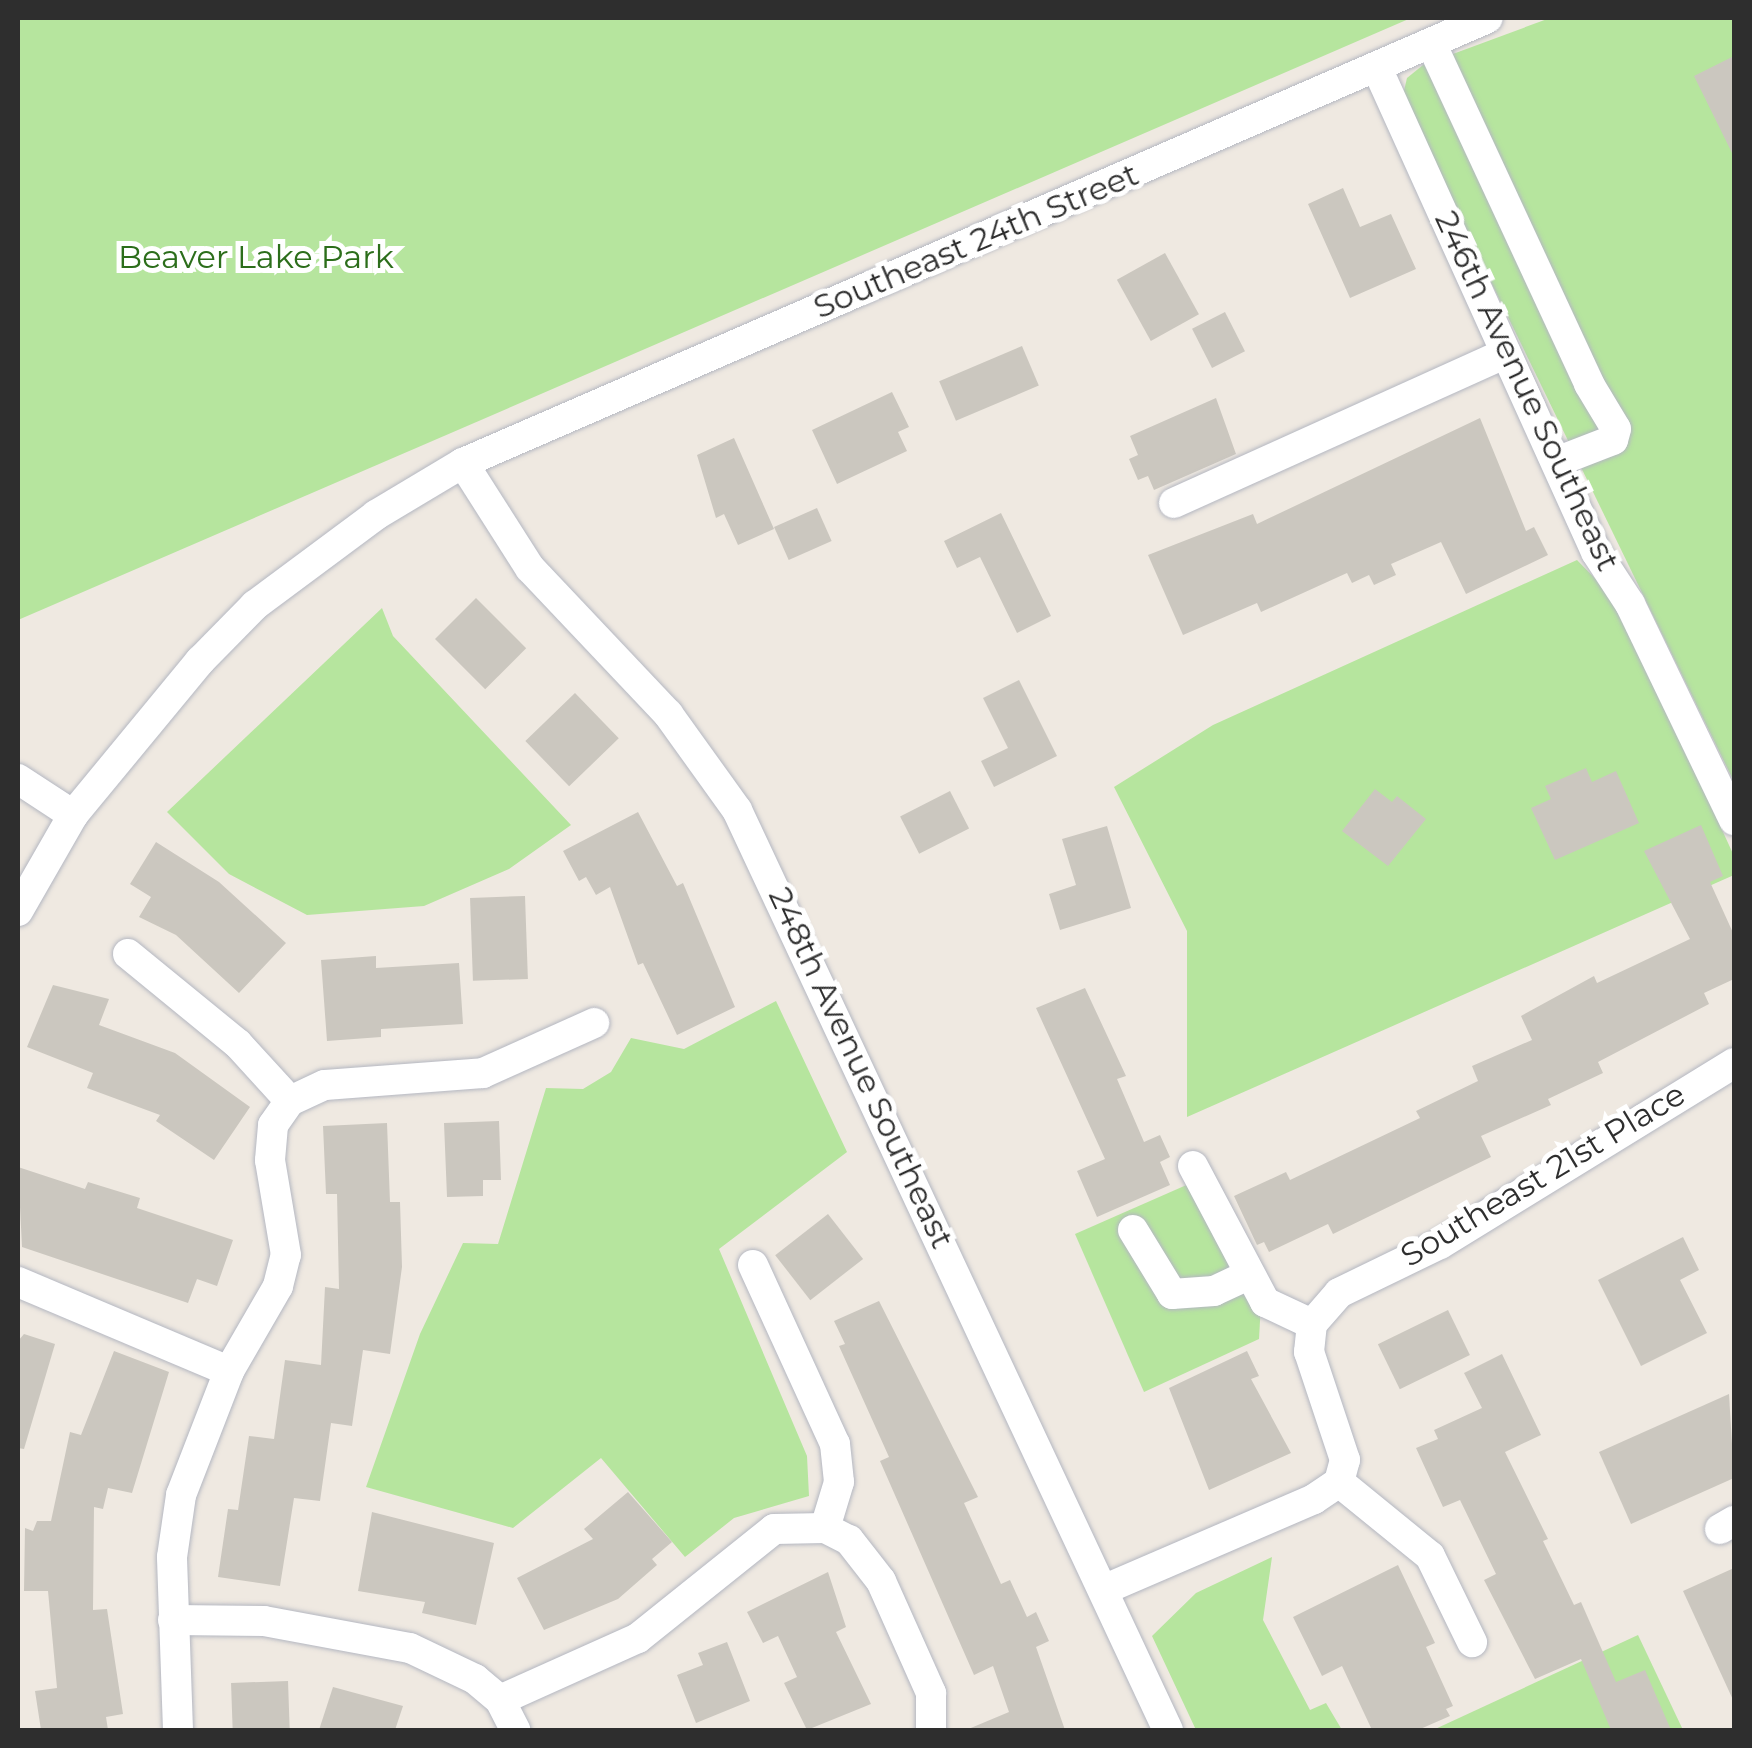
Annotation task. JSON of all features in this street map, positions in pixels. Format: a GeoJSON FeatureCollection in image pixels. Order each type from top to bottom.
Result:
{"type":"FeatureCollection","features":[{"type":"Feature","properties":{"kind":"street","name":"Southeast 24th Street"},"geometry":{"type":"LineString","coordinates":[[18,911],[73,815],[137,731],[256,605],[376,515],[463,463],[1488,18]]}},
{"type":"Feature","properties":{"kind":"street"},"geometry":{"type":"LineString","coordinates":[[1431,43],[1589,384],[1616,429],[1613,440],[1556,462]]}},
{"type":"Feature","properties":{"kind":"street","name":"246th Avenue Southeast"},"geometry":{"type":"LineString","coordinates":[[1377,68],[1556,462],[1734,820]]}},
{"type":"Feature","properties":{"kind":"street"},"geometry":{"type":"LineString","coordinates":[[1174,503],[1506,353]]}},
{"type":"Feature","properties":{"kind":"street","name":"248th Avenue Southeast"},"geometry":{"type":"LineString","coordinates":[[463,463],[530,568],[686,734],[737,810],[1168,1730]]}},
{"type":"Feature","properties":{"kind":"street"},"geometry":{"type":"LineString","coordinates":[[18,779],[73,815]]}},
{"type":"Feature","properties":{"kind":"street"},"geometry":{"type":"LineString","coordinates":[[128,954],[238,1044],[290,1101]]}},
{"type":"Feature","properties":{"kind":"street"},"geometry":{"type":"LineString","coordinates":[[178,1730],[172,1557],[182,1495],[229,1371],[278,1286],[286,1255],[268,1138],[290,1101],[325,1085],[482,1073],[594,1022]]}},
{"type":"Feature","properties":{"kind":"street","name":"Southeast 21st Place"},"geometry":{"type":"LineString","coordinates":[[1312,1324],[1339,1293],[1440,1244],[1644,1113],[1734,1063]]}},
{"type":"Feature","properties":{"kind":"street"},"geometry":{"type":"LineString","coordinates":[[1104,1590],[1314,1499],[1339,1482],[1346,1460],[1310,1363],[1312,1324],[1265,1302],[1193,1166]]}},
{"type":"Feature","properties":{"kind":"street"},"geometry":{"type":"LineString","coordinates":[[1133,1230],[1172,1294],[1214,1291],[1248,1275]]}},
{"type":"Feature","properties":{"kind":"street"},"geometry":{"type":"LineString","coordinates":[[753,1266],[835,1444],[839,1482],[824,1528]]}},
{"type":"Feature","properties":{"kind":"street"},"geometry":{"type":"LineString","coordinates":[[18,1282],[229,1371]]}},
{"type":"Feature","properties":{"kind":"street"},"geometry":{"type":"LineString","coordinates":[[1339,1482],[1430,1556],[1472,1642]]}},
{"type":"Feature","properties":{"kind":"street"},"geometry":{"type":"LineString","coordinates":[[500,1700],[638,1638],[774,1529],[824,1528],[849,1540],[881,1581],[931,1693],[931,1730]]}},
{"type":"Feature","properties":{"kind":"street"},"geometry":{"type":"LineString","coordinates":[[172,1620],[264,1621],[410,1648],[475,1679],[500,1700],[515,1730]]}},
{"type":"Feature","properties":{"kind":"green space","name":"Beaver Lake Park"},"geometry":{"type":"Polygon","coordinates":[[[18,18],[1411,18],[18,620],[18,18]]]}},
{"type":"Feature","properties":{"kind":"green space"},"geometry":{"type":"Polygon","coordinates":[[[1550,18],[1734,18],[1734,782],[1402,99],[1407,78],[1423,65],[1550,18]]]}},
{"type":"Feature","properties":{"kind":"green space"},"geometry":{"type":"Polygon","coordinates":[[[1577,560],[1618,602],[1734,856],[1734,875],[1187,1117],[1187,931],[1114,787],[1213,725],[1577,560]]]}},
{"type":"Feature","properties":{"kind":"green space"},"geometry":{"type":"Polygon","coordinates":[[[382,608],[393,636],[571,825],[509,869],[424,906],[307,915],[229,874],[167,812],[382,608]]]}},
{"type":"Feature","properties":{"kind":"green space"},"geometry":{"type":"Polygon","coordinates":[[[776,1001],[847,1152],[719,1249],[807,1456],[809,1496],[734,1518],[685,1557],[601,1458],[513,1528],[366,1487],[420,1334],[463,1243],[498,1244],[546,1088],[583,1089],[611,1072],[631,1038],[684,1049],[776,1001]]]}},
{"type":"Feature","properties":{"kind":"green space"},"geometry":{"type":"Polygon","coordinates":[[[1191,1183],[1261,1303],[1259,1339],[1144,1392],[1075,1234],[1191,1183]]]}},
{"type":"Feature","properties":{"kind":"green space"},"geometry":{"type":"Polygon","coordinates":[[[1272,1557],[1263,1620],[1310,1710],[1326,1703],[1342,1730],[1196,1730],[1152,1636],[1196,1593],[1272,1557]]]}},
{"type":"Feature","properties":{"kind":"green space"},"geometry":{"type":"Polygon","coordinates":[[[1638,1635],[1683,1730],[1433,1730],[1638,1635]]]}},
{"type":"Feature","properties":{"kind":"building"},"geometry":{"type":"Polygon","coordinates":[[[1734,56],[1734,157],[1694,76],[1734,56]]]}},
{"type":"Feature","properties":{"kind":"building"},"geometry":{"type":"Polygon","coordinates":[[[1343,188],[1360,227],[1391,214],[1416,269],[1350,298],[1308,204],[1343,188]]]}},
{"type":"Feature","properties":{"kind":"building"},"geometry":{"type":"Polygon","coordinates":[[[1165,253],[1199,314],[1151,341],[1117,280],[1165,253]]]}},
{"type":"Feature","properties":{"kind":"building"},"geometry":{"type":"Polygon","coordinates":[[[1225,312],[1245,351],[1212,368],[1192,329],[1225,312]]]}},
{"type":"Feature","properties":{"kind":"building"},"geometry":{"type":"Polygon","coordinates":[[[1022,346],[1039,386],[956,421],[939,381],[1022,346]]]}},
{"type":"Feature","properties":{"kind":"building"},"geometry":{"type":"Polygon","coordinates":[[[892,392],[909,427],[898,432],[907,451],[837,484],[812,430],[892,392]]]}},
{"type":"Feature","properties":{"kind":"building"},"geometry":{"type":"Polygon","coordinates":[[[1216,398],[1236,454],[1154,490],[1148,476],[1138,480],[1129,459],[1138,455],[1130,436],[1216,398]]]}},
{"type":"Feature","properties":{"kind":"building"},"geometry":{"type":"Polygon","coordinates":[[[1480,418],[1526,531],[1534,527],[1548,555],[1466,594],[1441,542],[1391,564],[1396,575],[1374,585],[1369,575],[1352,583],[1347,573],[1261,612],[1257,603],[1183,635],[1148,555],[1253,514],[1257,524],[1480,418]]]}},
{"type":"Feature","properties":{"kind":"building"},"geometry":{"type":"Polygon","coordinates":[[[734,438],[774,529],[738,545],[724,514],[716,518],[697,455],[734,438]]]}},
{"type":"Feature","properties":{"kind":"building"},"geometry":{"type":"Polygon","coordinates":[[[817,508],[832,541],[789,560],[774,527],[817,508]]]}},
{"type":"Feature","properties":{"kind":"building"},"geometry":{"type":"Polygon","coordinates":[[[1001,513],[1051,616],[1017,633],[980,557],[957,568],[944,541],[1001,513]]]}},
{"type":"Feature","properties":{"kind":"building"},"geometry":{"type":"Polygon","coordinates":[[[476,598],[526,648],[485,689],[435,639],[476,598]]]}},
{"type":"Feature","properties":{"kind":"building"},"geometry":{"type":"Polygon","coordinates":[[[1019,680],[1057,756],[994,787],[981,761],[1008,748],[983,698],[1019,680]]]}},
{"type":"Feature","properties":{"kind":"building"},"geometry":{"type":"Polygon","coordinates":[[[575,693],[619,738],[569,786],[525,741],[575,693]]]}},
{"type":"Feature","properties":{"kind":"building"},"geometry":{"type":"Polygon","coordinates":[[[1586,768],[1592,782],[1616,771],[1639,823],[1555,860],[1531,808],[1551,799],[1545,786],[1586,768]]]}},
{"type":"Feature","properties":{"kind":"building"},"geometry":{"type":"Polygon","coordinates":[[[1375,789],[1392,802],[1397,796],[1426,819],[1388,866],[1342,831],[1375,789]]]}},
{"type":"Feature","properties":{"kind":"building"},"geometry":{"type":"Polygon","coordinates":[[[950,791],[969,828],[919,854],[900,816],[950,791]]]}},
{"type":"Feature","properties":{"kind":"building"},"geometry":{"type":"Polygon","coordinates":[[[638,812],[677,886],[683,883],[735,1007],[677,1035],[643,963],[638,965],[610,887],[596,895],[586,877],[579,881],[563,851],[638,812]]]}},
{"type":"Feature","properties":{"kind":"building"},"geometry":{"type":"Polygon","coordinates":[[[1701,825],[1723,876],[1710,882],[1734,935],[1734,979],[1704,993],[1709,1004],[1598,1062],[1603,1073],[1548,1099],[1551,1105],[1481,1136],[1491,1157],[1333,1234],[1328,1224],[1269,1252],[1264,1242],[1257,1245],[1234,1196],[1286,1172],[1290,1180],[1420,1118],[1416,1111],[1478,1081],[1472,1066],[1532,1040],[1521,1016],[1594,976],[1597,983],[1690,939],[1644,851],[1701,825]]]}},
{"type":"Feature","properties":{"kind":"building"},"geometry":{"type":"Polygon","coordinates":[[[1107,826],[1131,908],[1060,930],[1049,894],[1076,885],[1062,839],[1107,826]]]}},
{"type":"Feature","properties":{"kind":"building"},"geometry":{"type":"Polygon","coordinates":[[[156,842],[219,882],[286,943],[239,993],[176,935],[139,917],[151,897],[130,884],[156,842]]]}},
{"type":"Feature","properties":{"kind":"building"},"geometry":{"type":"Polygon","coordinates":[[[525,896],[528,979],[473,981],[470,898],[525,896]]]}},
{"type":"Feature","properties":{"kind":"building"},"geometry":{"type":"Polygon","coordinates":[[[376,956],[376,968],[459,963],[463,1024],[381,1029],[381,1037],[327,1041],[321,960],[376,956]]]}},
{"type":"Feature","properties":{"kind":"building"},"geometry":{"type":"Polygon","coordinates":[[[53,985],[109,999],[99,1025],[175,1053],[250,1107],[214,1160],[156,1121],[160,1115],[87,1088],[93,1073],[27,1047],[53,985]]]}},
{"type":"Feature","properties":{"kind":"building"},"geometry":{"type":"Polygon","coordinates":[[[1085,988],[1126,1076],[1117,1079],[1144,1142],[1160,1135],[1170,1157],[1160,1162],[1170,1185],[1097,1217],[1077,1171],[1105,1159],[1036,1008],[1085,988]]]}},
{"type":"Feature","properties":{"kind":"building"},"geometry":{"type":"Polygon","coordinates":[[[499,1121],[501,1180],[483,1180],[483,1196],[447,1197],[444,1123],[499,1121]]]}},
{"type":"Feature","properties":{"kind":"building"},"geometry":{"type":"Polygon","coordinates":[[[387,1123],[390,1202],[400,1202],[402,1267],[390,1354],[363,1350],[352,1426],[331,1423],[320,1501],[294,1498],[280,1586],[218,1577],[228,1509],[238,1510],[249,1436],[274,1439],[285,1360],[321,1365],[325,1287],[339,1289],[337,1194],[326,1194],[323,1126],[387,1123]]]}},
{"type":"Feature","properties":{"kind":"building"},"geometry":{"type":"Polygon","coordinates":[[[18,1167],[85,1189],[88,1182],[140,1198],[137,1208],[233,1240],[217,1286],[197,1279],[188,1303],[22,1247],[18,1167]]]}},
{"type":"Feature","properties":{"kind":"building"},"geometry":{"type":"Polygon","coordinates":[[[828,1214],[863,1259],[810,1300],[775,1255],[828,1214]]]}},
{"type":"Feature","properties":{"kind":"building"},"geometry":{"type":"Polygon","coordinates":[[[1683,1237],[1699,1270],[1680,1280],[1707,1333],[1641,1366],[1598,1280],[1683,1237]]]}},
{"type":"Feature","properties":{"kind":"building"},"geometry":{"type":"Polygon","coordinates":[[[879,1301],[978,1497],[964,1503],[1001,1584],[1010,1580],[1027,1617],[1036,1612],[1049,1641],[1036,1647],[1065,1730],[966,1730],[1009,1712],[993,1666],[974,1675],[880,1461],[889,1457],[839,1346],[845,1344],[834,1321],[879,1301]]]}},
{"type":"Feature","properties":{"kind":"building"},"geometry":{"type":"Polygon","coordinates":[[[1448,1310],[1470,1355],[1400,1389],[1378,1344],[1448,1310]]]}},
{"type":"Feature","properties":{"kind":"building"},"geometry":{"type":"Polygon","coordinates":[[[24,1334],[55,1344],[24,1449],[18,1448],[18,1341],[24,1334]]]}},
{"type":"Feature","properties":{"kind":"building"},"geometry":{"type":"Polygon","coordinates":[[[114,1351],[169,1372],[132,1493],[108,1488],[103,1509],[94,1507],[93,1610],[107,1609],[123,1714],[106,1717],[108,1730],[41,1730],[35,1691],[57,1688],[48,1591],[24,1591],[25,1528],[33,1531],[37,1521],[51,1521],[70,1432],[81,1435],[114,1351]]]}},
{"type":"Feature","properties":{"kind":"building"},"geometry":{"type":"Polygon","coordinates":[[[1247,1351],[1259,1376],[1251,1379],[1291,1453],[1209,1490],[1169,1388],[1247,1351]]]}},
{"type":"Feature","properties":{"kind":"building"},"geometry":{"type":"Polygon","coordinates":[[[1502,1354],[1541,1435],[1505,1452],[1548,1539],[1543,1541],[1574,1605],[1581,1602],[1616,1682],[1645,1670],[1671,1730],[1611,1730],[1581,1659],[1535,1679],[1484,1580],[1496,1574],[1460,1500],[1443,1507],[1416,1448],[1438,1439],[1434,1430],[1482,1408],[1464,1373],[1502,1354]]]}},
{"type":"Feature","properties":{"kind":"building"},"geometry":{"type":"Polygon","coordinates":[[[1729,1394],[1734,1478],[1631,1524],[1599,1452],[1729,1394]]]}},
{"type":"Feature","properties":{"kind":"building"},"geometry":{"type":"Polygon","coordinates":[[[628,1492],[672,1542],[652,1559],[657,1565],[618,1599],[544,1630],[517,1578],[593,1539],[584,1529],[628,1492]]]}},
{"type":"Feature","properties":{"kind":"building"},"geometry":{"type":"Polygon","coordinates":[[[372,1512],[494,1543],[476,1625],[422,1613],[425,1602],[358,1591],[372,1512]]]}},
{"type":"Feature","properties":{"kind":"building"},"geometry":{"type":"Polygon","coordinates":[[[1398,1565],[1435,1643],[1426,1647],[1453,1706],[1446,1709],[1450,1716],[1418,1730],[1372,1730],[1342,1666],[1322,1676],[1293,1617],[1398,1565]]]}},
{"type":"Feature","properties":{"kind":"building"},"geometry":{"type":"Polygon","coordinates":[[[1734,1568],[1734,1702],[1683,1591],[1734,1568]]]}},
{"type":"Feature","properties":{"kind":"building"},"geometry":{"type":"Polygon","coordinates":[[[828,1572],[846,1627],[836,1632],[871,1704],[807,1730],[784,1683],[797,1677],[778,1636],[763,1643],[747,1612],[828,1572]]]}},
{"type":"Feature","properties":{"kind":"building"},"geometry":{"type":"Polygon","coordinates":[[[727,1642],[750,1701],[696,1723],[677,1675],[703,1665],[698,1653],[727,1642]]]}},
{"type":"Feature","properties":{"kind":"building"},"geometry":{"type":"Polygon","coordinates":[[[288,1681],[290,1730],[233,1730],[231,1683],[288,1681]]]}},
{"type":"Feature","properties":{"kind":"building"},"geometry":{"type":"Polygon","coordinates":[[[333,1687],[403,1706],[395,1730],[319,1730],[333,1687]]]}}]}
